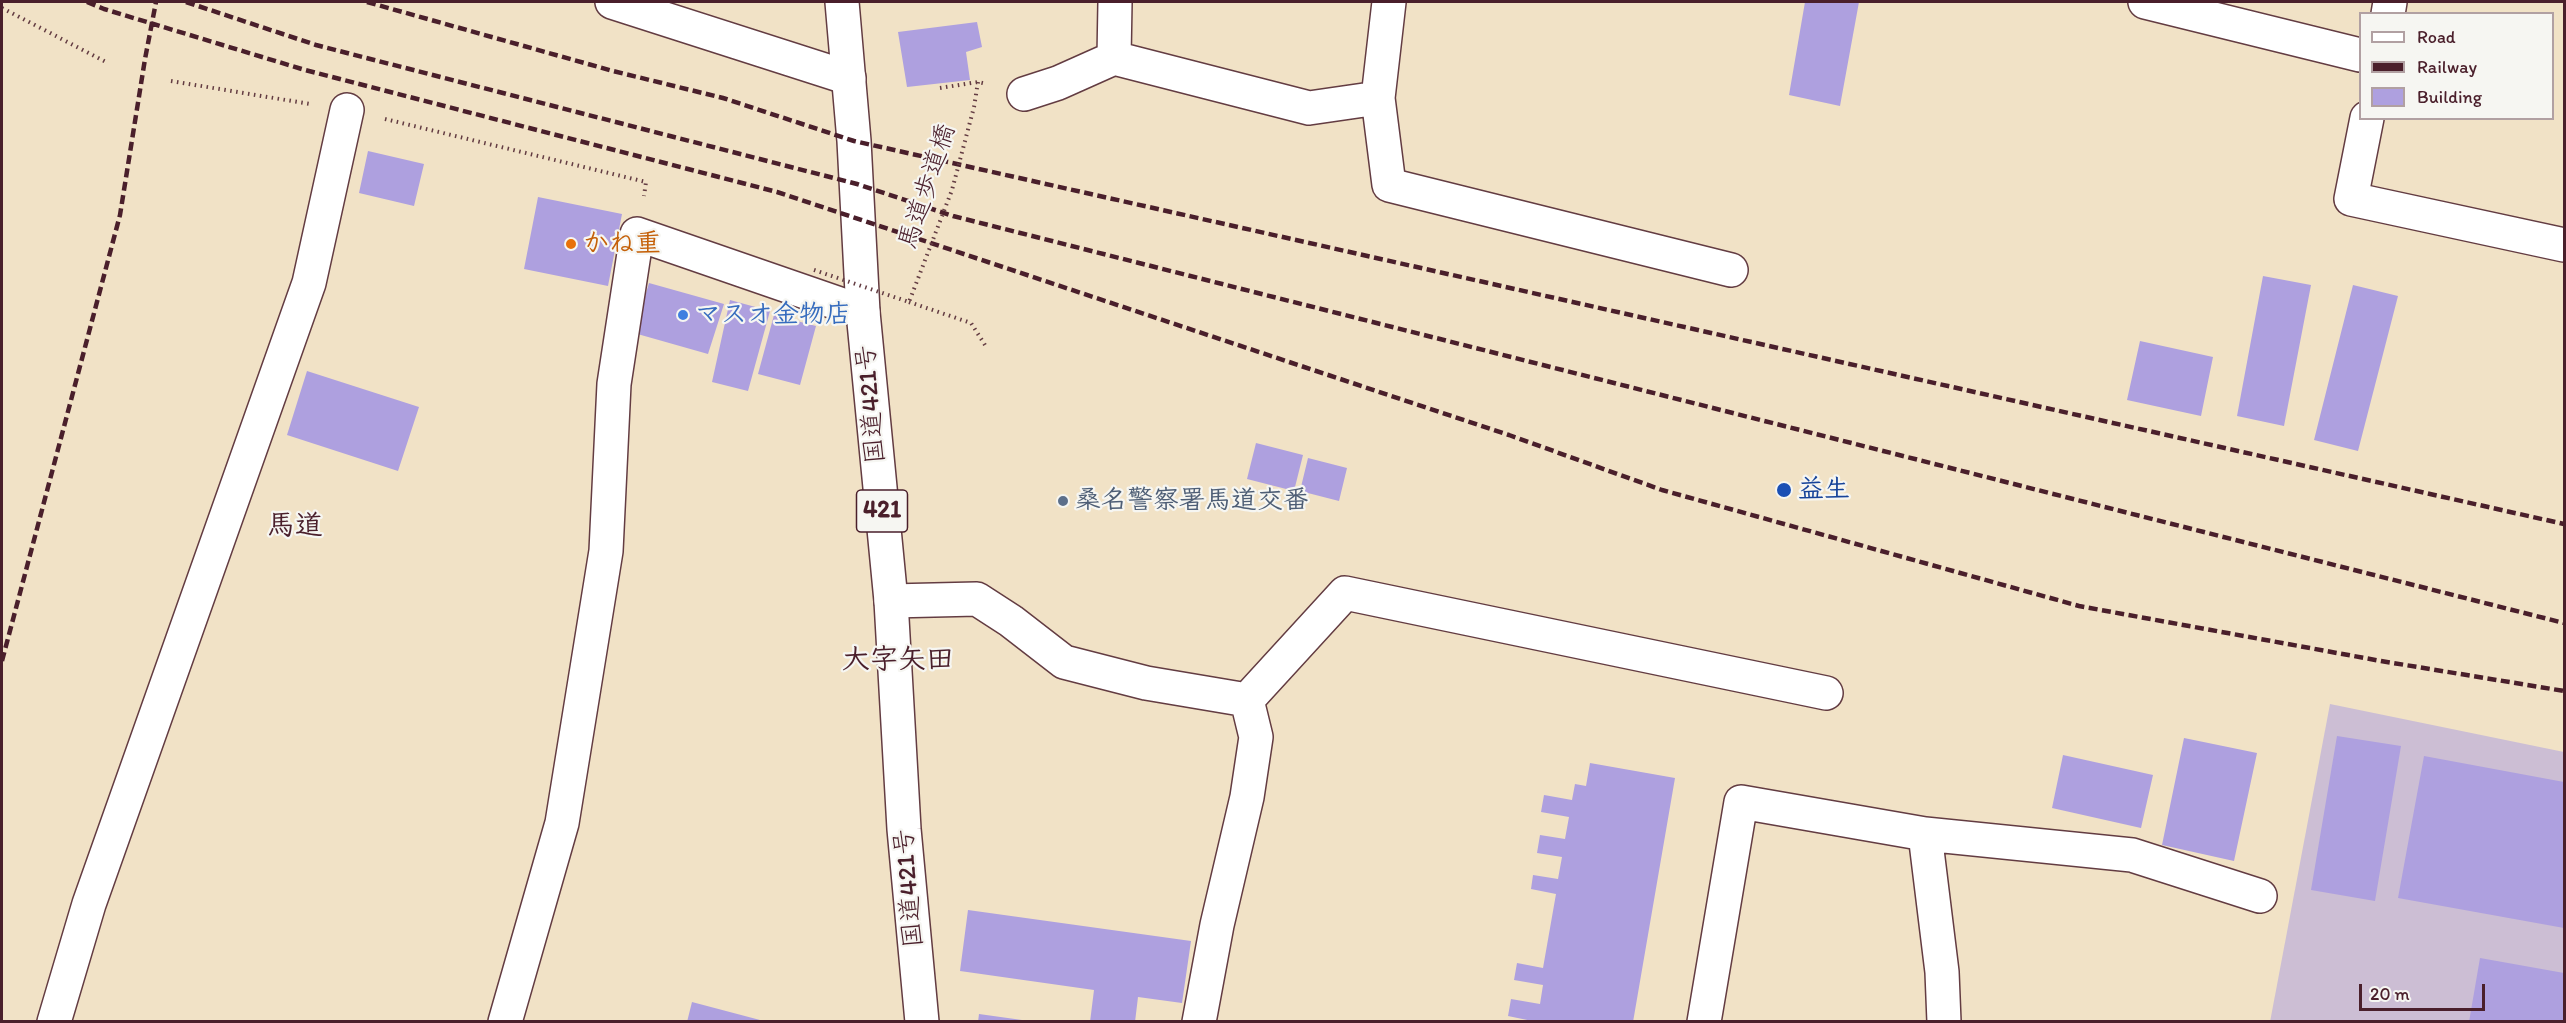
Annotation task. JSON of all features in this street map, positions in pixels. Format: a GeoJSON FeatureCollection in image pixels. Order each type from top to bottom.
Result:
{"type":"FeatureCollection","features":[{"type":"Feature","properties":{"kind":"main road"},"geometry":{"type":"LineString","coordinates":[[612,2],[688,13],[849,78]]}},
{"type":"Feature","properties":{"kind":"main road","name":"国道421号"},"geometry":{"type":"LineString","coordinates":[[842,2],[849,78],[863,312],[891,601],[904,829],[922,1022]]}},
{"type":"Feature","properties":{"kind":"main road"},"geometry":{"type":"LineString","coordinates":[[1114,58],[1115,2]]}},
{"type":"Feature","properties":{"kind":"main road"},"geometry":{"type":"LineString","coordinates":[[1389,2],[1378,98],[1389,185],[1731,270]]}},
{"type":"Feature","properties":{"kind":"main road"},"geometry":{"type":"LineString","coordinates":[[2145,2],[2359,55]]}},
{"type":"Feature","properties":{"kind":"main road"},"geometry":{"type":"LineString","coordinates":[[1024,94],[1058,83],[1114,58],[1309,108],[1378,98]]}},
{"type":"Feature","properties":{"kind":"main road"},"geometry":{"type":"LineString","coordinates":[[54,1022],[97,882],[309,283],[347,110]]}},
{"type":"Feature","properties":{"kind":"main road"},"geometry":{"type":"LineString","coordinates":[[2367,120],[2351,199],[2565,245]]}},
{"type":"Feature","properties":{"kind":"main road"},"geometry":{"type":"LineString","coordinates":[[504,1022],[562,823],[606,551],[614,384],[637,234],[863,312]]}},
{"type":"Feature","properties":{"kind":"main road"},"geometry":{"type":"LineString","coordinates":[[1247,700],[1345,593],[1826,693]]}},
{"type":"Feature","properties":{"kind":"main road"},"geometry":{"type":"LineString","coordinates":[[891,601],[977,599],[1011,621],[1064,662],[1146,683],[1247,700]]}},
{"type":"Feature","properties":{"kind":"main road"},"geometry":{"type":"LineString","coordinates":[[1199,1022],[1217,925],[1247,797],[1256,737],[1247,700]]}},
{"type":"Feature","properties":{"kind":"main road"},"geometry":{"type":"LineString","coordinates":[[1704,1022],[1742,802],[1925,834],[2132,855],[2260,896]]}},
{"type":"Feature","properties":{"kind":"main road"},"geometry":{"type":"LineString","coordinates":[[1925,834],[1942,972],[1944,1022]]}},
{"type":"Feature","properties":{"kind":"path"},"geometry":{"type":"LineString","coordinates":[[2,8],[106,62]]}},
{"type":"Feature","properties":{"kind":"path"},"geometry":{"type":"LineString","coordinates":[[171,81],[347,110],[646,182],[637,234]]}},
{"type":"Feature","properties":{"kind":"path"},"geometry":{"type":"LineString","coordinates":[[940,88],[978,82],[1024,94]]}},
{"type":"Feature","properties":{"kind":"path","name":"馬道歩道橋"},"geometry":{"type":"LineString","coordinates":[[909,302],[951,190],[974,107],[978,82]]}},
{"type":"Feature","properties":{"kind":"path"},"geometry":{"type":"LineString","coordinates":[[814,270],[971,323],[985,345]]}},
{"type":"Feature","properties":{"kind":"shaded area"},"geometry":{"type":"Polygon","coordinates":[[[2330,704],[2564,752],[2564,1021],[2270,1022],[2330,704]]]}},
{"type":"Feature","properties":{"kind":"building"},"geometry":{"type":"Polygon","coordinates":[[[1805,2],[1859,2],[1840,106],[1789,95],[1805,2]]]}},
{"type":"Feature","properties":{"kind":"building"},"geometry":{"type":"Polygon","coordinates":[[[977,22],[982,47],[966,52],[970,80],[907,87],[898,32],[977,22]]]}},
{"type":"Feature","properties":{"kind":"building"},"geometry":{"type":"Polygon","coordinates":[[[368,151],[424,164],[414,206],[359,193],[368,151]]]}},
{"type":"Feature","properties":{"kind":"building"},"geometry":{"type":"Polygon","coordinates":[[[538,197],[622,214],[608,286],[524,269],[538,197]]]}},
{"type":"Feature","properties":{"kind":"building"},"geometry":{"type":"Polygon","coordinates":[[[2263,276],[2311,285],[2284,426],[2237,416],[2263,276]]]}},
{"type":"Feature","properties":{"kind":"building"},"geometry":{"type":"Polygon","coordinates":[[[649,283],[724,304],[708,354],[634,333],[649,283]]]}},
{"type":"Feature","properties":{"kind":"building"},"geometry":{"type":"Polygon","coordinates":[[[2353,285],[2398,296],[2358,451],[2314,440],[2353,285]]]}},
{"type":"Feature","properties":{"kind":"building"},"geometry":{"type":"Polygon","coordinates":[[[730,300],[770,311],[748,391],[712,382],[730,300]]]}},
{"type":"Feature","properties":{"kind":"building"},"geometry":{"type":"Polygon","coordinates":[[[774,315],[816,326],[800,385],[758,374],[774,315]]]}},
{"type":"Feature","properties":{"kind":"building"},"geometry":{"type":"Polygon","coordinates":[[[2140,341],[2213,357],[2201,416],[2127,400],[2140,341]]]}},
{"type":"Feature","properties":{"kind":"building"},"geometry":{"type":"Polygon","coordinates":[[[307,371],[419,407],[398,471],[287,435],[307,371]]]}},
{"type":"Feature","properties":{"kind":"building"},"geometry":{"type":"Polygon","coordinates":[[[1256,443],[1303,455],[1294,491],[1247,479],[1256,443]]]}},
{"type":"Feature","properties":{"kind":"building"},"geometry":{"type":"Polygon","coordinates":[[[1308,458],[1347,468],[1339,501],[1300,491],[1308,458]]]}},
{"type":"Feature","properties":{"kind":"building"},"geometry":{"type":"Polygon","coordinates":[[[2337,736],[2401,746],[2375,901],[2311,890],[2337,736]]]}},
{"type":"Feature","properties":{"kind":"building"},"geometry":{"type":"Polygon","coordinates":[[[2184,738],[2257,753],[2234,861],[2162,845],[2184,738]]]}},
{"type":"Feature","properties":{"kind":"building"},"geometry":{"type":"Polygon","coordinates":[[[2063,755],[2153,775],[2141,828],[2052,808],[2063,755]]]}},
{"type":"Feature","properties":{"kind":"building"},"geometry":{"type":"Polygon","coordinates":[[[2424,756],[2564,782],[2564,928],[2398,898],[2424,756]]]}},
{"type":"Feature","properties":{"kind":"building"},"geometry":{"type":"Polygon","coordinates":[[[1590,763],[1675,778],[1633,1022],[1537,1022],[1508,1016],[1511,999],[1540,1004],[1543,985],[1514,980],[1517,963],[1543,968],[1556,894],[1531,889],[1533,875],[1558,879],[1562,857],[1537,853],[1540,835],[1565,839],[1569,817],[1541,812],[1544,795],[1572,800],[1575,784],[1586,786],[1590,763]]]}},
{"type":"Feature","properties":{"kind":"building"},"geometry":{"type":"Polygon","coordinates":[[[968,910],[1191,941],[1182,1003],[1138,997],[1135,1022],[1090,1022],[1094,990],[960,971],[968,910]]]}},
{"type":"Feature","properties":{"kind":"building"},"geometry":{"type":"Polygon","coordinates":[[[2480,958],[2564,973],[2564,1022],[2469,1022],[2480,958]]]}},
{"type":"Feature","properties":{"kind":"building"},"geometry":{"type":"Polygon","coordinates":[[[692,1002],[760,1020],[759,1022],[687,1022],[692,1002]]]}},
{"type":"Feature","properties":{"kind":"building"},"geometry":{"type":"Polygon","coordinates":[[[979,1014],[1022,1020],[1022,1022],[978,1022],[979,1014]]]}},
{"type":"Feature","properties":{"kind":"railway"},"geometry":{"type":"LineString","coordinates":[[87,2],[305,70],[777,192],[1509,435],[1662,490],[2079,606],[2381,661],[2564,691]]}},
{"type":"Feature","properties":{"kind":"railway"},"geometry":{"type":"LineString","coordinates":[[2,661],[120,215],[156,2]]}},
{"type":"Feature","properties":{"kind":"railway"},"geometry":{"type":"LineString","coordinates":[[186,2],[316,45],[857,184],[953,216],[2564,623]]}},
{"type":"Feature","properties":{"kind":"railway"},"geometry":{"type":"LineString","coordinates":[[367,2],[613,71],[723,98],[854,141],[2564,524]]}},
{"type":"Feature","properties":{"kind":"place","name":"かね重"},"geometry":{"type":"Point","coordinates":[571,244]}},
{"type":"Feature","properties":{"kind":"place","name":"マスオ金物店"},"geometry":{"type":"Point","coordinates":[683,315]}},
{"type":"Feature","properties":{"kind":"place","name":"益生"},"geometry":{"type":"Point","coordinates":[1784,490]}},
{"type":"Feature","properties":{"kind":"place","name":"桑名警察署馬道交番"},"geometry":{"type":"Point","coordinates":[1063,501]}},
{"type":"Feature","properties":{"kind":"district","name":"馬道"},"geometry":{"type":"Point","coordinates":[295,527]}},
{"type":"Feature","properties":{"kind":"district","name":"大字矢田"},"geometry":{"type":"Point","coordinates":[898,661]}}]}
